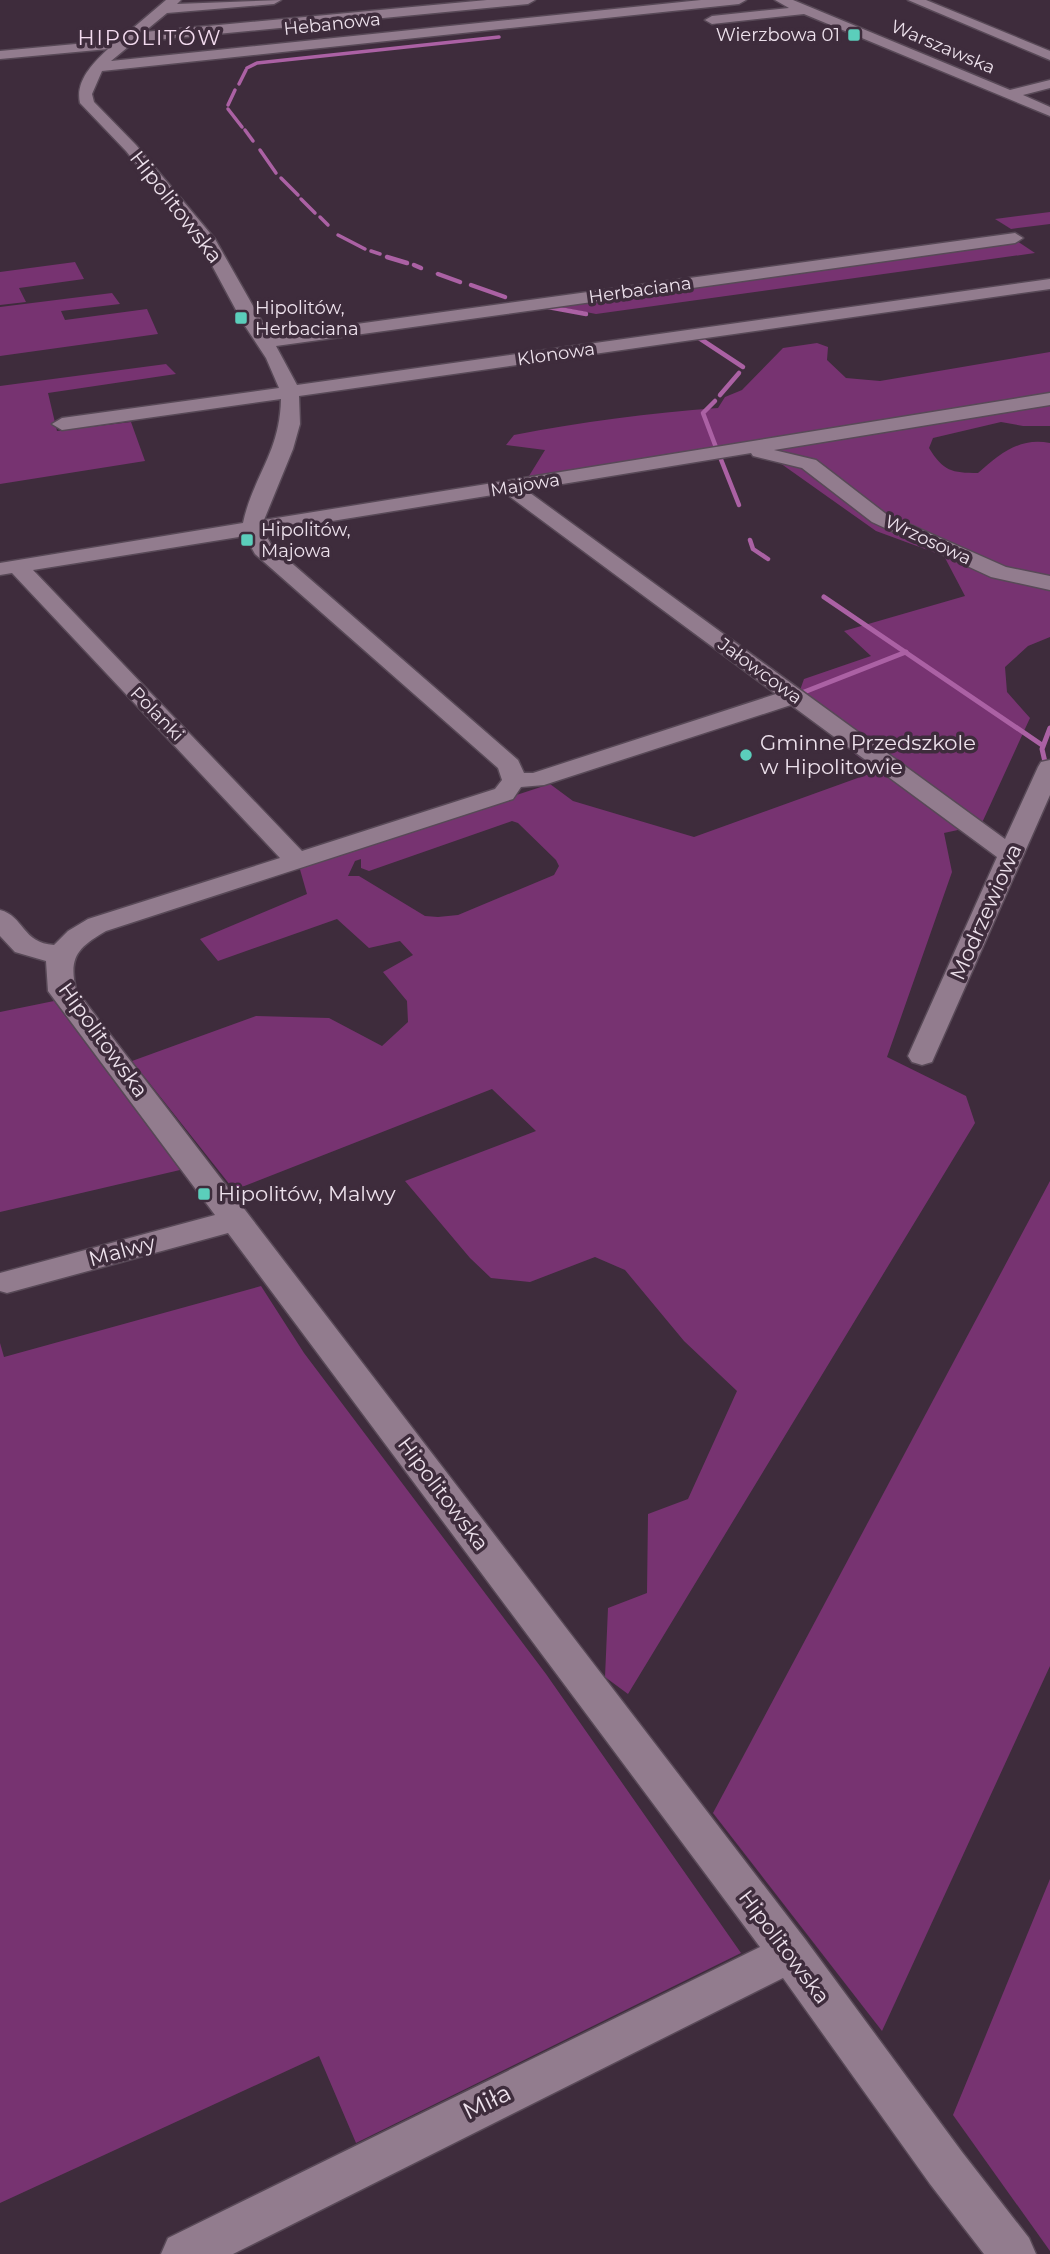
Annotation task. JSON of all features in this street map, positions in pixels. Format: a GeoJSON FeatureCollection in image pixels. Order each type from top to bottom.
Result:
{"type":"FeatureCollection","features":[{"type":"Feature","properties":{"kind":"street"},"geometry":{"type":"LineString","coordinates":[[96,67],[169,4],[274,0]]}},
{"type":"Feature","properties":{"kind":"street"},"geometry":{"type":"LineString","coordinates":[[0,55],[528,0]]}},
{"type":"Feature","properties":{"kind":"street","name":"Hebanowa"},"geometry":{"type":"LineString","coordinates":[[96,67],[739,0]]}},
{"type":"Feature","properties":{"kind":"street"},"geometry":{"type":"LineString","coordinates":[[915,0],[1050,56]]}},
{"type":"Feature","properties":{"kind":"street"},"geometry":{"type":"LineString","coordinates":[[700,22],[794,3]]}},
{"type":"Feature","properties":{"kind":"street","name":"Warszawska"},"geometry":{"type":"LineString","coordinates":[[794,3],[1050,111]]}},
{"type":"Feature","properties":{"kind":"street"},"geometry":{"type":"LineString","coordinates":[[612,13],[634,29]]}},
{"type":"Feature","properties":{"kind":"street","name":"Hipolitowska"},"geometry":{"type":"LineString","coordinates":[[96,67],[85,94],[88,103],[131,148],[209,243],[290,391],[290,424],[283,449],[256,510],[251,529]]}},
{"type":"Feature","properties":{"kind":"street"},"geometry":{"type":"LineString","coordinates":[[1008,95],[1050,85]]}},
{"type":"Feature","properties":{"kind":"street","name":"Herbaciana"},"geometry":{"type":"LineString","coordinates":[[265,342],[1015,238]]}},
{"type":"Feature","properties":{"kind":"street","name":"Klonowa"},"geometry":{"type":"LineString","coordinates":[[62,424],[1050,284]]}},
{"type":"Feature","properties":{"kind":"street","name":"Majowa"},"geometry":{"type":"LineString","coordinates":[[8,568],[1050,400]]}},
{"type":"Feature","properties":{"kind":"street","name":"Wrzosowa"},"geometry":{"type":"LineString","coordinates":[[738,450],[770,452],[809,464],[879,518],[999,572],[1050,583]]}},
{"type":"Feature","properties":{"kind":"street","name":"Jałowcowa"},"geometry":{"type":"LineString","coordinates":[[509,487],[1011,855]]}},
{"type":"Feature","properties":{"kind":"street"},"geometry":{"type":"LineString","coordinates":[[251,529],[263,549],[509,765],[514,780],[535,780],[794,696]]}},
{"type":"Feature","properties":{"kind":"street","name":"Polanki"},"geometry":{"type":"LineString","coordinates":[[8,568],[297,861]]}},
{"type":"Feature","properties":{"kind":"street","name":"Modrzewiowa"},"geometry":{"type":"LineString","coordinates":[[922,1056],[1050,767]]}},
{"type":"Feature","properties":{"kind":"street","name":"Hipolitowska"},"geometry":{"type":"LineString","coordinates":[[514,780],[504,794],[97,925],[73,939],[62,954],[57,975],[62,990],[790,1953],[946,2168],[1013,2254]]}},
{"type":"Feature","properties":{"kind":"street"},"geometry":{"type":"LineString","coordinates":[[3,925],[20,946],[44,953],[62,954]]}},
{"type":"Feature","properties":{"kind":"street","name":"Malwy"},"geometry":{"type":"LineString","coordinates":[[7,1282],[237,1220]]}},
{"type":"Feature","properties":{"kind":"street","name":"Miła"},"geometry":{"type":"LineString","coordinates":[[184,2254],[790,1953]]}},
{"type":"Feature","properties":{"kind":"shaded area"},"geometry":{"type":"Polygon","coordinates":[[[1050,212],[1050,224],[1011,229],[995,219],[1050,212]]]}},
{"type":"Feature","properties":{"kind":"shaded area"},"geometry":{"type":"Polygon","coordinates":[[[1017,241],[1035,253],[596,314],[550,305],[1017,241]]]}},
{"type":"Feature","properties":{"kind":"shaded area"},"geometry":{"type":"Polygon","coordinates":[[[75,262],[84,279],[19,288],[26,302],[0,305],[0,272],[75,262]]]}},
{"type":"Feature","properties":{"kind":"shaded area"},"geometry":{"type":"Polygon","coordinates":[[[112,293],[120,304],[61,311],[65,320],[147,309],[158,334],[0,356],[0,307],[112,293]]]}},
{"type":"Feature","properties":{"kind":"shaded area"},"geometry":{"type":"Polygon","coordinates":[[[817,343],[828,347],[827,360],[846,378],[880,381],[1050,352],[1050,426],[1023,426],[1001,422],[933,438],[929,448],[939,462],[949,469],[978,473],[1002,454],[1019,445],[1029,442],[1050,443],[1050,637],[1028,646],[1005,667],[1007,692],[1030,718],[981,825],[944,833],[952,872],[887,1057],[966,1096],[975,1123],[628,1694],[605,1677],[608,1608],[647,1593],[648,1514],[688,1499],[737,1391],[684,1341],[625,1270],[595,1257],[530,1282],[491,1278],[470,1258],[405,1181],[536,1131],[492,1089],[234,1190],[132,1061],[256,1016],[329,1018],[382,1046],[408,1022],[407,1001],[383,972],[413,955],[400,941],[369,948],[337,919],[218,961],[200,939],[307,894],[299,866],[550,784],[573,801],[694,837],[877,771],[794,707],[804,679],[871,656],[844,631],[965,596],[944,556],[876,531],[753,444],[529,476],[545,450],[506,445],[514,435],[539,430],[616,418],[718,408],[725,397],[742,390],[783,348],[817,343]],[[512,821],[369,871],[361,868],[361,859],[355,861],[348,876],[359,876],[425,916],[458,915],[554,875],[559,866],[556,860],[518,823],[512,821]]]}},
{"type":"Feature","properties":{"kind":"shaded area"},"geometry":{"type":"Polygon","coordinates":[[[166,364],[176,374],[48,393],[57,431],[131,422],[145,461],[0,484],[0,386],[166,364]]]}},
{"type":"Feature","properties":{"kind":"shaded area"},"geometry":{"type":"Polygon","coordinates":[[[54,1001],[180,1170],[0,1212],[0,1012],[54,1001]]]}},
{"type":"Feature","properties":{"kind":"shaded area"},"geometry":{"type":"Polygon","coordinates":[[[1050,1181],[1050,1666],[882,2031],[713,1813],[1050,1181]]]}},
{"type":"Feature","properties":{"kind":"shaded area"},"geometry":{"type":"Polygon","coordinates":[[[261,1286],[304,1353],[546,1674],[741,1953],[356,2143],[319,2056],[0,2203],[0,1343],[4,1357],[261,1286]]]}},
{"type":"Feature","properties":{"kind":"shaded area"},"geometry":{"type":"Polygon","coordinates":[[[1050,1879],[1050,2251],[953,2115],[1050,1879]]]}},
{"type":"Feature","properties":{"kind":"waterway"},"geometry":{"type":"LineString","coordinates":[[247,68],[257,63],[499,37]]}},
{"type":"Feature","properties":{"kind":"waterway"},"geometry":{"type":"LineString","coordinates":[[239,84],[246,70]]}},
{"type":"Feature","properties":{"kind":"waterway"},"geometry":{"type":"LineString","coordinates":[[228,105],[235,90]]}},
{"type":"Feature","properties":{"kind":"waterway"},"geometry":{"type":"LineString","coordinates":[[228,109],[242,127]]}},
{"type":"Feature","properties":{"kind":"waterway"},"geometry":{"type":"LineString","coordinates":[[245,130],[253,141]]}},
{"type":"Feature","properties":{"kind":"waterway"},"geometry":{"type":"LineString","coordinates":[[260,150],[276,173]]}},
{"type":"Feature","properties":{"kind":"waterway"},"geometry":{"type":"LineString","coordinates":[[281,178],[298,195]]}},
{"type":"Feature","properties":{"kind":"waterway"},"geometry":{"type":"LineString","coordinates":[[301,199],[315,213]]}},
{"type":"Feature","properties":{"kind":"waterway"},"geometry":{"type":"LineString","coordinates":[[320,217],[328,225]]}},
{"type":"Feature","properties":{"kind":"waterway"},"geometry":{"type":"LineString","coordinates":[[338,235],[365,249]]}},
{"type":"Feature","properties":{"kind":"waterway"},"geometry":{"type":"LineString","coordinates":[[371,251],[380,254]]}},
{"type":"Feature","properties":{"kind":"waterway"},"geometry":{"type":"LineString","coordinates":[[387,257],[407,263]]}},
{"type":"Feature","properties":{"kind":"waterway"},"geometry":{"type":"LineString","coordinates":[[414,265],[421,268]]}},
{"type":"Feature","properties":{"kind":"waterway"},"geometry":{"type":"LineString","coordinates":[[438,274],[460,282]]}},
{"type":"Feature","properties":{"kind":"waterway"},"geometry":{"type":"LineString","coordinates":[[471,285],[505,297]]}},
{"type":"Feature","properties":{"kind":"waterway"},"geometry":{"type":"LineString","coordinates":[[548,307],[586,314]]}},
{"type":"Feature","properties":{"kind":"waterway"},"geometry":{"type":"LineString","coordinates":[[699,338],[743,367]]}},
{"type":"Feature","properties":{"kind":"waterway"},"geometry":{"type":"LineString","coordinates":[[720,395],[739,373]]}},
{"type":"Feature","properties":{"kind":"waterway"},"geometry":{"type":"LineString","coordinates":[[715,401],[703,413],[717,450]]}},
{"type":"Feature","properties":{"kind":"waterway"},"geometry":{"type":"LineString","coordinates":[[720,457],[739,505]]}},
{"type":"Feature","properties":{"kind":"waterway"},"geometry":{"type":"LineString","coordinates":[[750,540],[753,549],[768,559]]}},
{"type":"Feature","properties":{"kind":"waterway"},"geometry":{"type":"LineString","coordinates":[[824,597],[905,652]]}},
{"type":"Feature","properties":{"kind":"waterway"},"geometry":{"type":"LineString","coordinates":[[799,694],[905,652]]}},
{"type":"Feature","properties":{"kind":"waterway"},"geometry":{"type":"LineString","coordinates":[[905,652],[1042,745]]}},
{"type":"Feature","properties":{"kind":"waterway"},"geometry":{"type":"LineString","coordinates":[[1045,762],[1042,749],[1050,728]]}},
{"type":"Feature","properties":{"kind":"place","name":"Wierzbowa 01"},"geometry":{"type":"Point","coordinates":[854,35]}},
{"type":"Feature","properties":{"kind":"place","name":"Hipolitów, Herbaciana"},"geometry":{"type":"Point","coordinates":[241,318]}},
{"type":"Feature","properties":{"kind":"place","name":"Hipolitów, Majowa"},"geometry":{"type":"Point","coordinates":[247,540]}},
{"type":"Feature","properties":{"kind":"place","name":"Gminne Przedszkole w Hipolitowie"},"geometry":{"type":"Point","coordinates":[746,755]}},
{"type":"Feature","properties":{"kind":"place","name":"Hipolitów, Malwy"},"geometry":{"type":"Point","coordinates":[204,1194]}},
{"type":"Feature","properties":{"kind":"district","name":"HIPOLITÓW"},"geometry":{"type":"Point","coordinates":[150,38]}}]}
